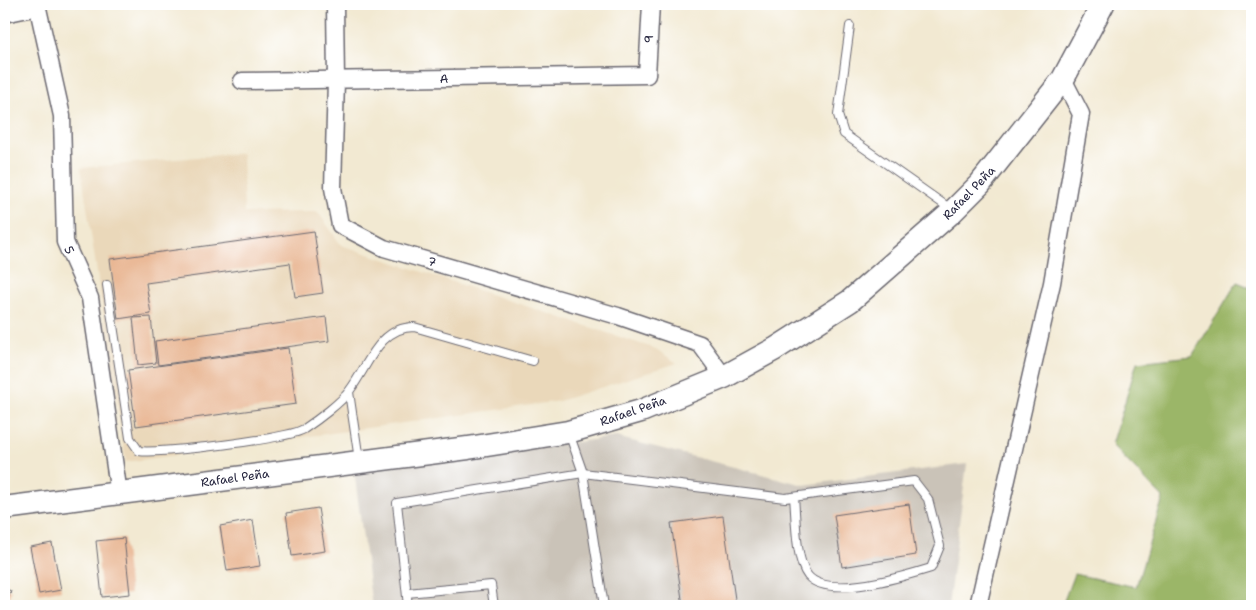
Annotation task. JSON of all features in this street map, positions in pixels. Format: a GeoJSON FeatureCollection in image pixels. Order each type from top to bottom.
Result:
{"type":"FeatureCollection","features":[{"type":"Feature","properties":{"kind":"street","name":"7"},"geometry":{"type":"LineString","coordinates":[[336,4],[336,81],[332,188],[340,225],[384,248],[618,316],[700,344],[724,377]]}},
{"type":"Feature","properties":{"kind":"street","name":"9"},"geometry":{"type":"LineString","coordinates":[[647,75],[651,4]]}},
{"type":"Feature","properties":{"kind":"street","name":"Rafael Peña"},"geometry":{"type":"LineString","coordinates":[[4,508],[468,448],[568,432],[641,411],[724,377],[774,349],[850,301],[953,211],[980,184],[1064,79],[1103,4]]}},
{"type":"Feature","properties":{"kind":"street"},"geometry":{"type":"LineString","coordinates":[[4,14],[37,5]]}},
{"type":"Feature","properties":{"kind":"street","name":"5"},"geometry":{"type":"LineString","coordinates":[[37,5],[62,116],[65,242],[90,298],[119,494]]}},
{"type":"Feature","properties":{"kind":"street","name":"A"},"geometry":{"type":"LineString","coordinates":[[242,82],[647,75]]}},
{"type":"Feature","properties":{"kind":"street"},"geometry":{"type":"LineString","coordinates":[[978,606],[1052,283],[1081,114],[1064,79]]}},
{"type":"Feature","properties":{"kind":"lane"},"geometry":{"type":"LineString","coordinates":[[850,26],[838,115],[844,134],[953,211]]}},
{"type":"Feature","properties":{"kind":"lane"},"geometry":{"type":"LineString","coordinates":[[107,285],[130,438],[139,451],[292,434],[303,429],[349,392],[382,341],[395,330],[404,327],[414,327],[533,361]]}},
{"type":"Feature","properties":{"kind":"lane"},"geometry":{"type":"LineString","coordinates":[[349,392],[359,462]]}},
{"type":"Feature","properties":{"kind":"lane"},"geometry":{"type":"LineString","coordinates":[[568,432],[583,473],[604,606]]}},
{"type":"Feature","properties":{"kind":"lane"},"geometry":{"type":"LineString","coordinates":[[408,606],[396,502],[583,473],[785,498],[914,481],[928,499],[940,546],[931,568],[894,580],[830,587],[809,577],[800,559],[794,497]]}},
{"type":"Feature","properties":{"kind":"lane"},"geometry":{"type":"LineString","coordinates":[[407,593],[491,585],[494,606]]}},
{"type":"Feature","properties":{"kind":"shaded area"},"geometry":{"type":"Polygon","coordinates":[[[242,153],[244,213],[318,212],[341,245],[656,349],[677,363],[559,401],[126,462],[81,168],[242,153]]]}},
{"type":"Feature","properties":{"kind":"shaded area"},"geometry":{"type":"Polygon","coordinates":[[[616,437],[804,485],[967,464],[948,606],[372,606],[354,470],[616,437]]]}},
{"type":"Feature","properties":{"kind":"green space"},"geometry":{"type":"Polygon","coordinates":[[[1237,282],[1252,288],[1252,606],[1062,606],[1074,574],[1136,587],[1163,498],[1112,445],[1137,362],[1192,356],[1237,282]]]}},
{"type":"Feature","properties":{"kind":"building"},"geometry":{"type":"Polygon","coordinates":[[[314,231],[323,293],[295,297],[290,263],[146,283],[151,314],[118,319],[110,259],[314,231]]]}},
{"type":"Feature","properties":{"kind":"building"},"geometry":{"type":"Polygon","coordinates":[[[151,317],[156,363],[138,365],[133,318],[151,317]]]}},
{"type":"Feature","properties":{"kind":"building"},"geometry":{"type":"Polygon","coordinates":[[[326,317],[329,341],[158,365],[155,341],[326,317]]]}},
{"type":"Feature","properties":{"kind":"building"},"geometry":{"type":"Polygon","coordinates":[[[288,348],[296,404],[136,426],[128,370],[288,348]]]}},
{"type":"Feature","properties":{"kind":"building"},"geometry":{"type":"Polygon","coordinates":[[[909,504],[916,555],[842,567],[834,515],[909,504]]]}},
{"type":"Feature","properties":{"kind":"building"},"geometry":{"type":"Polygon","coordinates":[[[318,508],[325,551],[292,556],[286,513],[318,508]]]}},
{"type":"Feature","properties":{"kind":"building"},"geometry":{"type":"Polygon","coordinates":[[[723,516],[736,606],[683,606],[671,523],[723,516]]]}},
{"type":"Feature","properties":{"kind":"building"},"geometry":{"type":"Polygon","coordinates":[[[253,520],[260,566],[227,571],[220,526],[253,520]]]}},
{"type":"Feature","properties":{"kind":"building"},"geometry":{"type":"Polygon","coordinates":[[[124,538],[130,594],[102,597],[96,541],[124,538]]]}},
{"type":"Feature","properties":{"kind":"building"},"geometry":{"type":"Polygon","coordinates":[[[52,543],[61,590],[39,594],[30,547],[52,543]]]}},
{"type":"Feature","properties":{"kind":"building"},"geometry":{"type":"Polygon","coordinates":[[[4,588],[11,591],[5,606],[4,606],[4,588]]]}}]}
